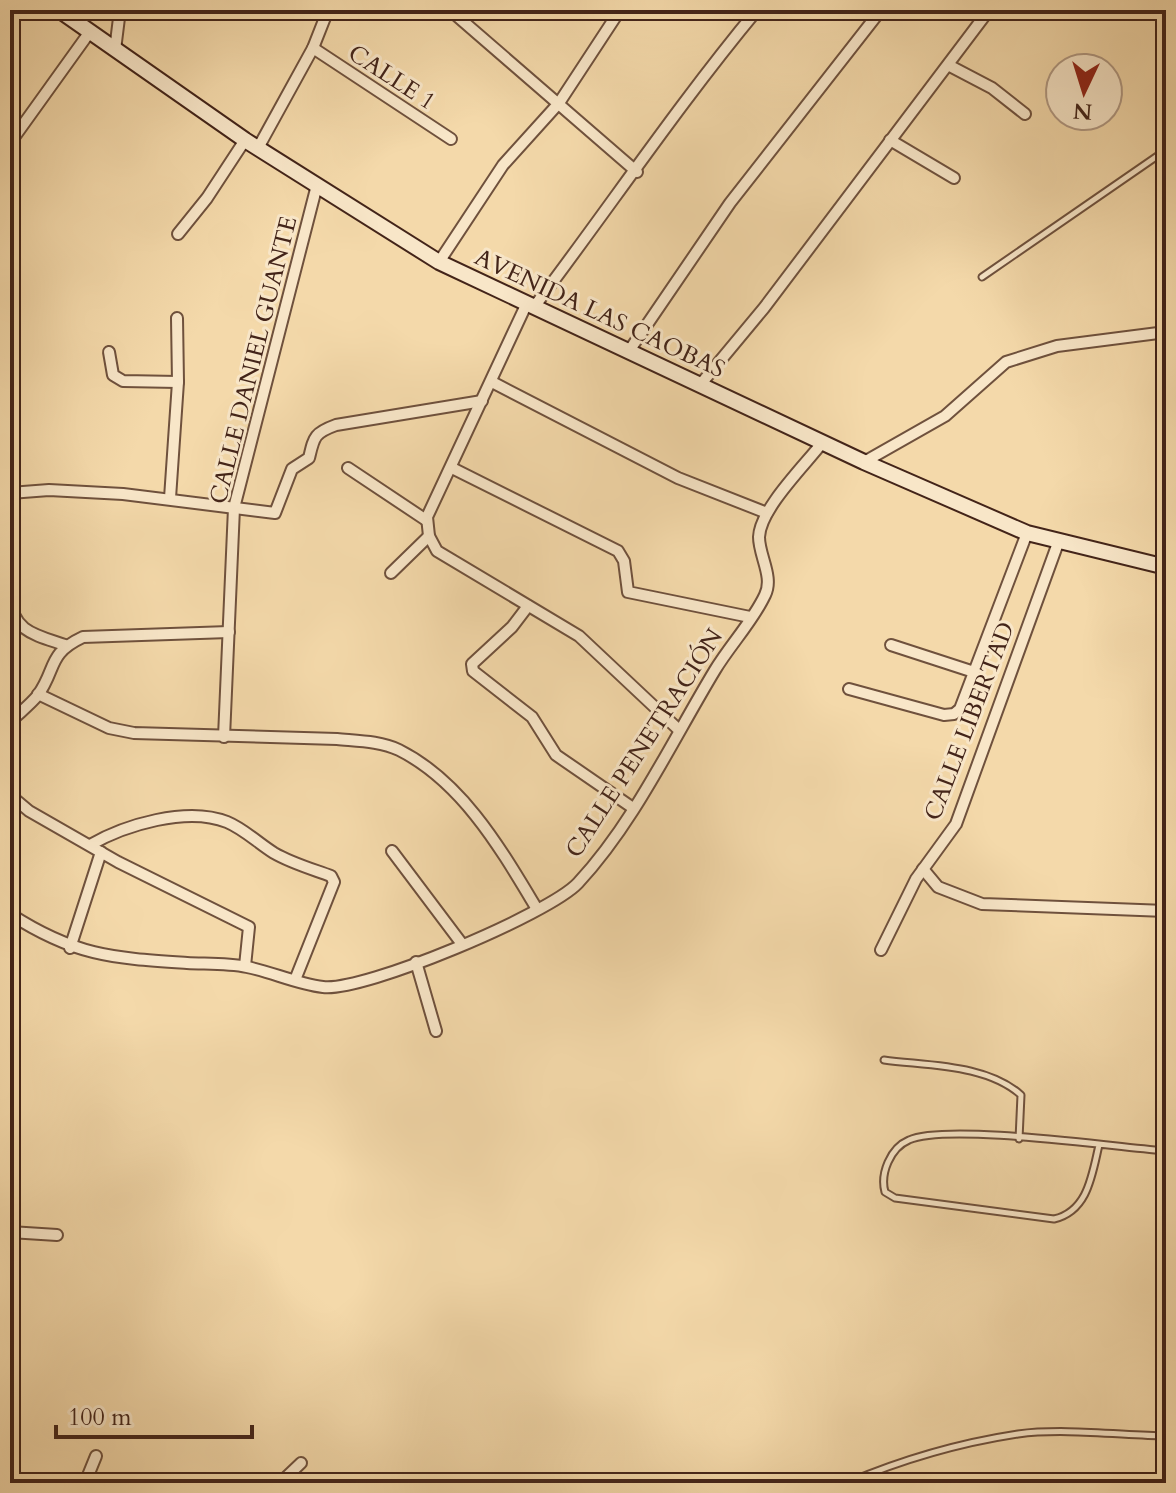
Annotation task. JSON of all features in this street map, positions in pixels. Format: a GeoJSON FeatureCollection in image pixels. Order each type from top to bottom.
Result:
{"type":"FeatureCollection","features":[{"type":"Feature","properties":{"kind":"street","name":"AVENIDA LAS CAOBAS"},"geometry":{"type":"LineString","coordinates":[[59,10],[251,144],[439,262],[822,443],[1027,533],[1166,567]]}},
{"type":"Feature","properties":{"kind":"street"},"geometry":{"type":"LineString","coordinates":[[115,50],[120,10]]}},
{"type":"Feature","properties":{"kind":"street"},"geometry":{"type":"LineString","coordinates":[[178,234],[251,144],[313,48],[328,10]]}},
{"type":"Feature","properties":{"kind":"street"},"geometry":{"type":"LineString","coordinates":[[450,10],[637,172]]}},
{"type":"Feature","properties":{"kind":"street"},"geometry":{"type":"LineString","coordinates":[[439,262],[503,165],[559,103],[620,10]]}},
{"type":"Feature","properties":{"kind":"street"},"geometry":{"type":"LineString","coordinates":[[679,730],[579,636],[437,551],[429,536],[426,520],[531,305],[637,172],[730,39],[757,10]]}},
{"type":"Feature","properties":{"kind":"street"},"geometry":{"type":"LineString","coordinates":[[629,351],[730,203],[881,10]]}},
{"type":"Feature","properties":{"kind":"street"},"geometry":{"type":"LineString","coordinates":[[700,385],[764,308],[890,140],[950,66],[989,10]]}},
{"type":"Feature","properties":{"kind":"street"},"geometry":{"type":"LineString","coordinates":[[10,143],[89,33]]}},
{"type":"Feature","properties":{"kind":"street","name":"CALLE 1"},"geometry":{"type":"LineString","coordinates":[[313,48],[451,139]]}},
{"type":"Feature","properties":{"kind":"street"},"geometry":{"type":"LineString","coordinates":[[950,66],[992,88],[1025,114]]}},
{"type":"Feature","properties":{"kind":"street"},"geometry":{"type":"LineString","coordinates":[[890,140],[954,178]]}},
{"type":"Feature","properties":{"kind":"street","name":"CALLE DANIEL GUANTE"},"geometry":{"type":"LineString","coordinates":[[224,737],[234,508],[317,185]]}},
{"type":"Feature","properties":{"kind":"street"},"geometry":{"type":"LineString","coordinates":[[170,498],[178,382],[177,318]]}},
{"type":"Feature","properties":{"kind":"street"},"geometry":{"type":"LineString","coordinates":[[864,462],[945,416],[1006,362],[1057,346],[1166,332]]}},
{"type":"Feature","properties":{"kind":"street"},"geometry":{"type":"LineString","coordinates":[[109,352],[113,375],[123,381],[178,382]]}},
{"type":"Feature","properties":{"kind":"street"},"geometry":{"type":"LineString","coordinates":[[492,382],[678,478],[767,513],[822,443]]}},
{"type":"Feature","properties":{"kind":"street"},"geometry":{"type":"LineString","coordinates":[[10,493],[49,490],[170,498],[271,513],[278,510],[292,469],[309,458],[313,437],[327,428],[482,401]]}},
{"type":"Feature","properties":{"kind":"street"},"geometry":{"type":"LineString","coordinates":[[348,468],[426,520]]}},
{"type":"Feature","properties":{"kind":"street"},"geometry":{"type":"LineString","coordinates":[[452,468],[618,551],[624,561],[628,592],[750,617]]}},
{"type":"Feature","properties":{"kind":"street","name":"CALLE PENETRACIÓN"},"geometry":{"type":"LineString","coordinates":[[10,914],[70,948],[132,960],[245,966],[331,987],[416,962],[537,909],[579,882],[633,808],[769,587],[759,534],[767,513]]}},
{"type":"Feature","properties":{"kind":"street"},"geometry":{"type":"LineString","coordinates":[[849,689],[954,714],[960,709],[1027,533]]}},
{"type":"Feature","properties":{"kind":"street"},"geometry":{"type":"LineString","coordinates":[[391,573],[429,536]]}},
{"type":"Feature","properties":{"kind":"street","name":"CALLE LIBERTAD"},"geometry":{"type":"LineString","coordinates":[[881,950],[923,869],[956,824],[1058,543]]}},
{"type":"Feature","properties":{"kind":"street"},"geometry":{"type":"LineString","coordinates":[[10,598],[12,615],[24,631],[65,645]]}},
{"type":"Feature","properties":{"kind":"street"},"geometry":{"type":"LineString","coordinates":[[528,606],[512,627],[472,664],[473,671],[532,717],[556,755],[633,808]]}},
{"type":"Feature","properties":{"kind":"street"},"geometry":{"type":"LineString","coordinates":[[10,722],[38,694],[54,657],[65,645],[83,637],[229,632]]}},
{"type":"Feature","properties":{"kind":"street"},"geometry":{"type":"LineString","coordinates":[[891,645],[974,672]]}},
{"type":"Feature","properties":{"kind":"street"},"geometry":{"type":"LineString","coordinates":[[38,694],[109,728],[134,733],[337,739],[370,742],[399,751],[453,791],[482,825],[537,909]]}},
{"type":"Feature","properties":{"kind":"street"},"geometry":{"type":"LineString","coordinates":[[10,795],[29,811],[101,852],[249,927],[245,966]]}},
{"type":"Feature","properties":{"kind":"street"},"geometry":{"type":"LineString","coordinates":[[90,845],[118,832],[165,820],[215,818],[237,827],[286,859],[331,876],[334,882],[328,903],[295,980]]}},
{"type":"Feature","properties":{"kind":"street"},"geometry":{"type":"LineString","coordinates":[[392,851],[462,944]]}},
{"type":"Feature","properties":{"kind":"street"},"geometry":{"type":"LineString","coordinates":[[70,948],[101,852]]}},
{"type":"Feature","properties":{"kind":"street"},"geometry":{"type":"LineString","coordinates":[[923,869],[938,887],[982,904],[1166,911]]}},
{"type":"Feature","properties":{"kind":"street"},"geometry":{"type":"LineString","coordinates":[[416,962],[436,1031]]}},
{"type":"Feature","properties":{"kind":"street"},"geometry":{"type":"LineString","coordinates":[[10,1232],[57,1235]]}},
{"type":"Feature","properties":{"kind":"street"},"geometry":{"type":"LineString","coordinates":[[85,1483],[96,1456]]}},
{"type":"Feature","properties":{"kind":"street"},"geometry":{"type":"LineString","coordinates":[[280,1483],[301,1463]]}},
{"type":"Feature","properties":{"kind":"lane"},"geometry":{"type":"LineString","coordinates":[[982,277],[1166,150]]}},
{"type":"Feature","properties":{"kind":"lane"},"geometry":{"type":"LineString","coordinates":[[884,1060],[987,1074],[1009,1085],[1021,1095],[1019,1139]]}},
{"type":"Feature","properties":{"kind":"lane"},"geometry":{"type":"LineString","coordinates":[[1099,1145],[1089,1188],[1076,1208],[1054,1219],[895,1198],[885,1192],[882,1182],[887,1164],[908,1140],[948,1133],[1099,1145],[1166,1151]]}},
{"type":"Feature","properties":{"kind":"lane"},"geometry":{"type":"LineString","coordinates":[[847,1483],[882,1467],[941,1450],[1021,1434],[1166,1436]]}}]}
